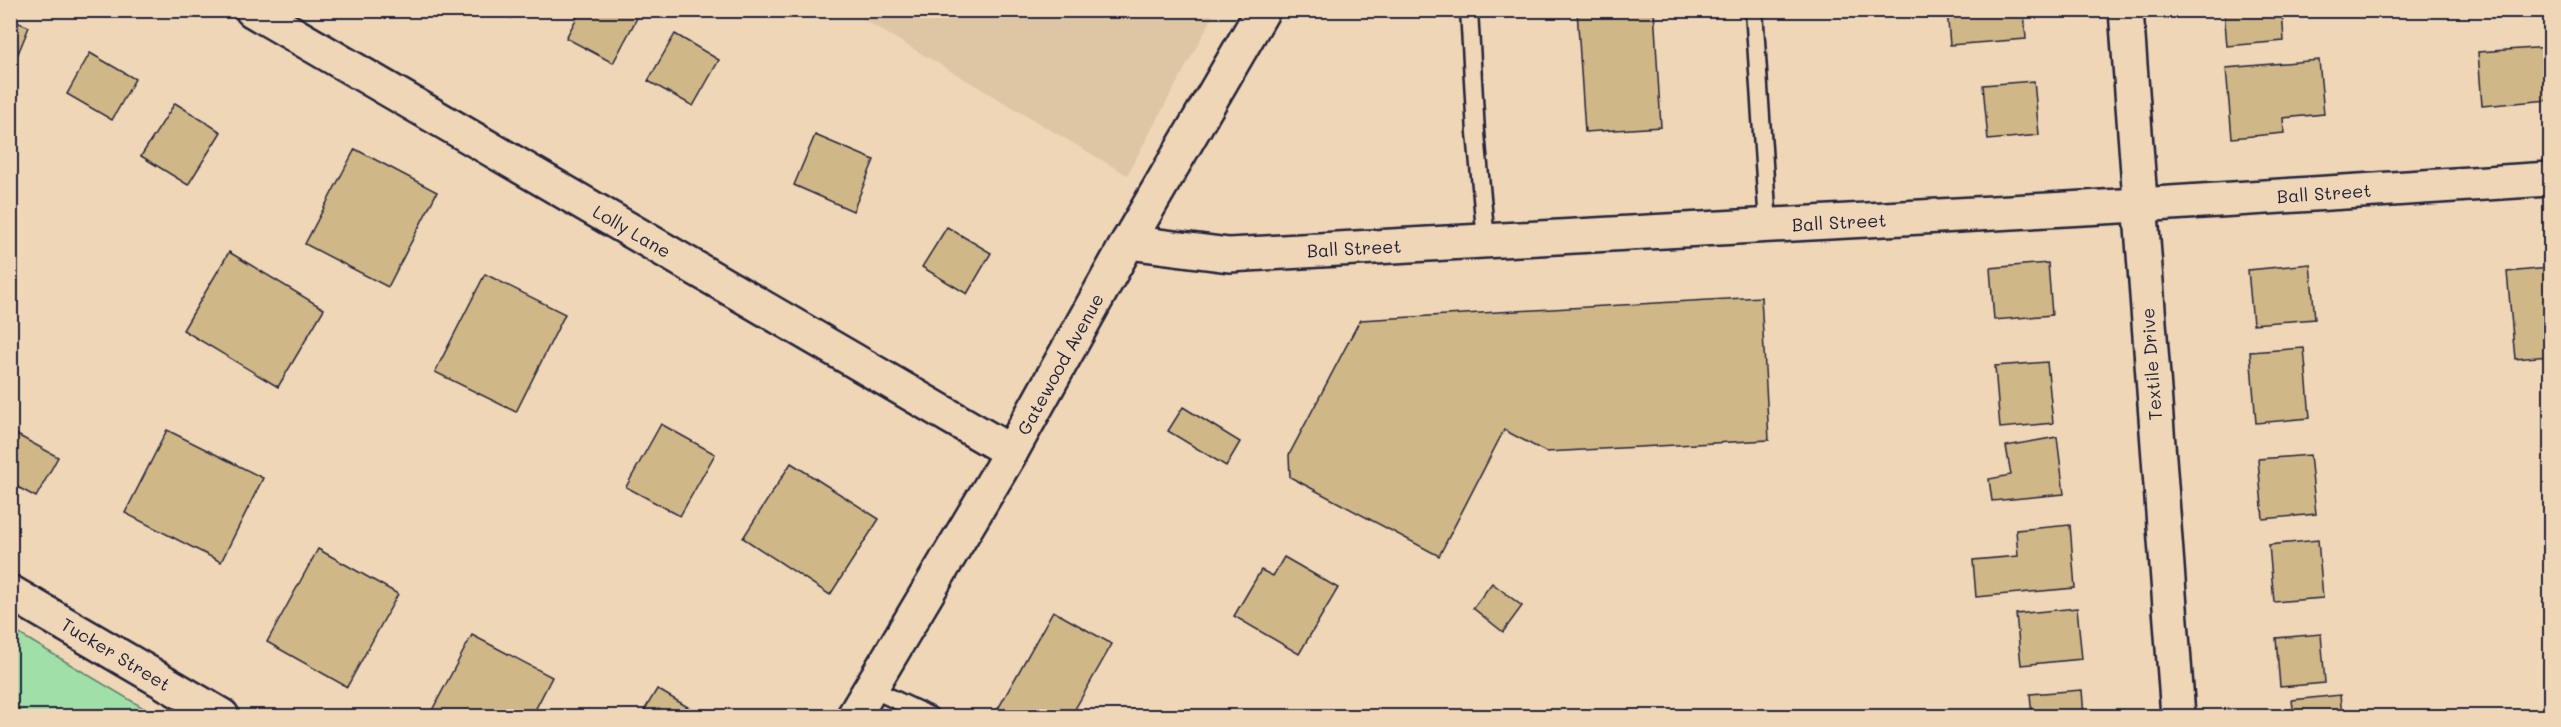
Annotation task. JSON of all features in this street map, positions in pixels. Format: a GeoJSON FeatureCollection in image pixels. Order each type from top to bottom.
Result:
{"type":"FeatureCollection","features":[{"type":"Feature","properties":{"kind":"street","name":"Lolly Lane"},"geometry":{"type":"LineString","coordinates":[[252,10],[1011,452]]}},
{"type":"Feature","properties":{"kind":"street","name":"Gatewood Avenue"},"geometry":{"type":"LineString","coordinates":[[854,717],[1011,452],[1128,242],[1263,10]]}},
{"type":"Feature","properties":{"kind":"street","name":"Textile Drive"},"geometry":{"type":"LineString","coordinates":[[2126,10],[2178,717]]}},
{"type":"Feature","properties":{"kind":"street","name":"Ball Street"},"geometry":{"type":"LineString","coordinates":[[1128,242],[1229,255],[2139,205],[2550,179]]}},
{"type":"Feature","properties":{"kind":"street","name":"Tucker Street"},"geometry":{"type":"LineString","coordinates":[[10,591],[222,717]]}},
{"type":"Feature","properties":{"kind":"lane"},"geometry":{"type":"LineString","coordinates":[[1469,10],[1476,133],[1486,241]]}},
{"type":"Feature","properties":{"kind":"lane"},"geometry":{"type":"LineString","coordinates":[[1754,10],[1768,225]]}},
{"type":"Feature","properties":{"kind":"lane"},"geometry":{"type":"LineString","coordinates":[[870,688],[930,717]]}},
{"type":"Feature","properties":{"kind":"shaded area"},"geometry":{"type":"Polygon","coordinates":[[[849,11],[1216,11],[1127,175],[849,11]]]}},
{"type":"Feature","properties":{"kind":"green space"},"geometry":{"type":"Polygon","coordinates":[[[11,629],[157,716],[11,716],[11,629]]]}},
{"type":"Feature","properties":{"kind":"building"},"geometry":{"type":"Polygon","coordinates":[[[498,10],[515,10],[511,18],[498,10]]]}},
{"type":"Feature","properties":{"kind":"building"},"geometry":{"type":"Polygon","coordinates":[[[581,10],[627,10],[638,16],[613,63],[566,38],[581,10]]]}},
{"type":"Feature","properties":{"kind":"building"},"geometry":{"type":"Polygon","coordinates":[[[1577,10],[1654,10],[1661,127],[1585,132],[1577,10]]]}},
{"type":"Feature","properties":{"kind":"building"},"geometry":{"type":"Polygon","coordinates":[[[1947,10],[2024,10],[2026,39],[1950,45],[1947,10]]]}},
{"type":"Feature","properties":{"kind":"building"},"geometry":{"type":"Polygon","coordinates":[[[2224,10],[2282,10],[2284,41],[2227,46],[2224,10]]]}},
{"type":"Feature","properties":{"kind":"building"},"geometry":{"type":"Polygon","coordinates":[[[10,19],[29,27],[10,73],[10,19]]]}},
{"type":"Feature","properties":{"kind":"building"},"geometry":{"type":"Polygon","coordinates":[[[675,34],[719,60],[693,106],[648,81],[675,34]]]}},
{"type":"Feature","properties":{"kind":"building"},"geometry":{"type":"Polygon","coordinates":[[[2550,47],[2550,100],[2482,106],[2478,52],[2550,47]]]}},
{"type":"Feature","properties":{"kind":"building"},"geometry":{"type":"Polygon","coordinates":[[[90,53],[135,79],[112,120],[67,94],[90,53]]]}},
{"type":"Feature","properties":{"kind":"building"},"geometry":{"type":"Polygon","coordinates":[[[2319,60],[2324,114],[2283,118],[2284,133],[2232,138],[2226,68],[2319,60]]]}},
{"type":"Feature","properties":{"kind":"building"},"geometry":{"type":"Polygon","coordinates":[[[2034,81],[2039,135],[1988,140],[1983,85],[2034,81]]]}},
{"type":"Feature","properties":{"kind":"building"},"geometry":{"type":"Polygon","coordinates":[[[175,103],[221,132],[188,185],[141,156],[175,103]]]}},
{"type":"Feature","properties":{"kind":"building"},"geometry":{"type":"Polygon","coordinates":[[[815,135],[874,160],[853,211],[794,185],[815,135]]]}},
{"type":"Feature","properties":{"kind":"building"},"geometry":{"type":"Polygon","coordinates":[[[355,149],[437,192],[388,287],[305,244],[355,149]]]}},
{"type":"Feature","properties":{"kind":"building"},"geometry":{"type":"Polygon","coordinates":[[[947,227],[991,253],[967,294],[922,267],[947,227]]]}},
{"type":"Feature","properties":{"kind":"building"},"geometry":{"type":"Polygon","coordinates":[[[229,252],[324,309],[278,387],[183,330],[229,252]]]}},
{"type":"Feature","properties":{"kind":"building"},"geometry":{"type":"Polygon","coordinates":[[[2048,263],[2052,315],[1994,320],[1990,268],[2048,263]]]}},
{"type":"Feature","properties":{"kind":"building"},"geometry":{"type":"Polygon","coordinates":[[[2310,264],[2315,319],[2253,324],[2248,270],[2310,264]]]}},
{"type":"Feature","properties":{"kind":"building"},"geometry":{"type":"Polygon","coordinates":[[[2550,268],[2550,356],[2515,359],[2507,272],[2550,268]]]}},
{"type":"Feature","properties":{"kind":"building"},"geometry":{"type":"Polygon","coordinates":[[[485,274],[565,314],[516,412],[435,372],[485,274]]]}},
{"type":"Feature","properties":{"kind":"building"},"geometry":{"type":"Polygon","coordinates":[[[1761,297],[1769,440],[1546,452],[1504,430],[1439,556],[1290,477],[1289,455],[1360,320],[1761,297]]]}},
{"type":"Feature","properties":{"kind":"building"},"geometry":{"type":"Polygon","coordinates":[[[2304,348],[2310,418],[2256,423],[2250,352],[2304,348]]]}},
{"type":"Feature","properties":{"kind":"building"},"geometry":{"type":"Polygon","coordinates":[[[2047,362],[2053,423],[2000,428],[1995,366],[2047,362]]]}},
{"type":"Feature","properties":{"kind":"building"},"geometry":{"type":"Polygon","coordinates":[[[1183,407],[1240,442],[1226,466],[1168,431],[1183,407]]]}},
{"type":"Feature","properties":{"kind":"building"},"geometry":{"type":"Polygon","coordinates":[[[661,424],[715,454],[680,516],[626,487],[661,424]]]}},
{"type":"Feature","properties":{"kind":"building"},"geometry":{"type":"Polygon","coordinates":[[[167,430],[263,478],[221,562],[125,513],[167,430]]]}},
{"type":"Feature","properties":{"kind":"building"},"geometry":{"type":"Polygon","coordinates":[[[10,431],[58,457],[36,497],[10,483],[10,431]]]}},
{"type":"Feature","properties":{"kind":"building"},"geometry":{"type":"Polygon","coordinates":[[[2057,437],[2064,494],[1992,501],[1989,479],[2011,475],[2006,446],[2057,437]]]}},
{"type":"Feature","properties":{"kind":"building"},"geometry":{"type":"Polygon","coordinates":[[[2310,455],[2316,514],[2263,519],[2258,459],[2310,455]]]}},
{"type":"Feature","properties":{"kind":"building"},"geometry":{"type":"Polygon","coordinates":[[[791,463],[879,519],[830,595],[743,538],[791,463]]]}},
{"type":"Feature","properties":{"kind":"building"},"geometry":{"type":"Polygon","coordinates":[[[2070,525],[2075,588],[1976,597],[1973,560],[2018,556],[2016,530],[2070,525]]]}},
{"type":"Feature","properties":{"kind":"building"},"geometry":{"type":"Polygon","coordinates":[[[2318,540],[2323,598],[2274,602],[2269,545],[2318,540]]]}},
{"type":"Feature","properties":{"kind":"building"},"geometry":{"type":"Polygon","coordinates":[[[318,549],[398,594],[347,687],[267,642],[318,549]]]}},
{"type":"Feature","properties":{"kind":"building"},"geometry":{"type":"Polygon","coordinates":[[[1284,557],[1338,588],[1299,654],[1234,616],[1261,570],[1273,576],[1284,557]]]}},
{"type":"Feature","properties":{"kind":"building"},"geometry":{"type":"Polygon","coordinates":[[[1492,583],[1522,606],[1503,632],[1473,608],[1492,583]]]}},
{"type":"Feature","properties":{"kind":"building"},"geometry":{"type":"Polygon","coordinates":[[[2077,608],[2082,659],[2021,665],[2016,614],[2077,608]]]}},
{"type":"Feature","properties":{"kind":"building"},"geometry":{"type":"Polygon","coordinates":[[[1053,611],[1112,644],[1071,716],[1011,716],[998,709],[1053,611]]]}},
{"type":"Feature","properties":{"kind":"building"},"geometry":{"type":"Polygon","coordinates":[[[2321,634],[2325,683],[2280,687],[2276,638],[2321,634]]]}},
{"type":"Feature","properties":{"kind":"building"},"geometry":{"type":"Polygon","coordinates":[[[472,635],[552,677],[532,716],[429,716],[472,635]]]}},
{"type":"Feature","properties":{"kind":"building"},"geometry":{"type":"Polygon","coordinates":[[[657,689],[703,716],[641,716],[657,689]]]}},
{"type":"Feature","properties":{"kind":"building"},"geometry":{"type":"Polygon","coordinates":[[[2082,690],[2084,716],[2032,716],[2030,694],[2082,690]]]}},
{"type":"Feature","properties":{"kind":"building"},"geometry":{"type":"Polygon","coordinates":[[[2340,695],[2342,716],[2294,716],[2292,700],[2340,695]]]}}]}
